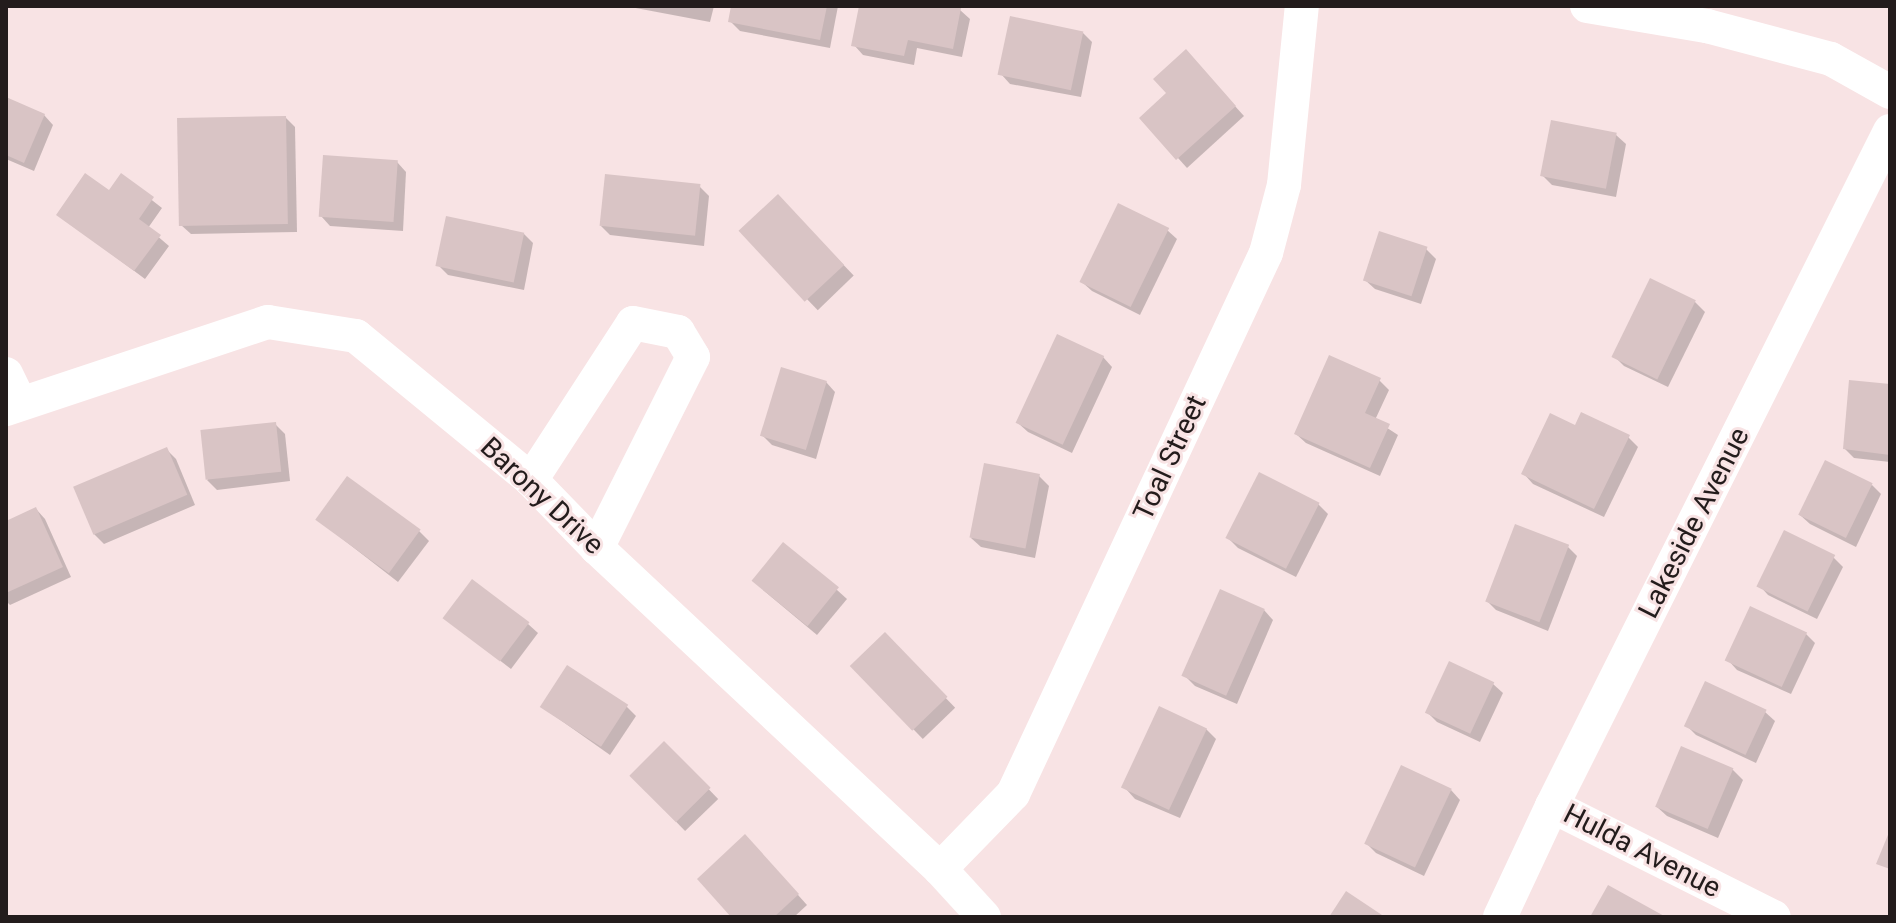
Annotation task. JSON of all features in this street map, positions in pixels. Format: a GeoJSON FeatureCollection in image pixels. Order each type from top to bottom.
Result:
{"type":"FeatureCollection","features":[{"type":"Feature","properties":{"kind":"street","name":"Toal Street"},"geometry":{"type":"LineString","coordinates":[[940,869],[1013,794],[1266,253],[1284,185],[1302,6]]}},
{"type":"Feature","properties":{"kind":"street"},"geometry":{"type":"LineString","coordinates":[[1587,6],[1707,26],[1831,59],[1890,92]]}},
{"type":"Feature","properties":{"kind":"street","name":"Lakeside Avenue"},"geometry":{"type":"LineString","coordinates":[[1500,917],[1552,806],[1890,131]]}},
{"type":"Feature","properties":{"kind":"street","name":"Barony Drive"},"geometry":{"type":"LineString","coordinates":[[11,395],[268,322],[356,336],[531,480],[597,548],[940,869],[984,917]]}},
{"type":"Feature","properties":{"kind":"street"},"geometry":{"type":"LineString","coordinates":[[531,480],[633,323],[678,332],[693,357],[597,548]]}},
{"type":"Feature","properties":{"kind":"street","name":"Hulda Avenue"},"geometry":{"type":"LineString","coordinates":[[1552,806],[1774,917]]}},
{"type":"Feature","properties":{"kind":"building"},"geometry":{"type":"Polygon","coordinates":[[[731,6],[827,6],[820,40],[728,22],[731,6]]]}},
{"type":"Feature","properties":{"kind":"building"},"geometry":{"type":"Polygon","coordinates":[[[859,6],[961,8],[953,49],[908,40],[904,56],[851,46],[859,6]]]}},
{"type":"Feature","properties":{"kind":"building"},"geometry":{"type":"Polygon","coordinates":[[[1010,16],[1083,32],[1071,90],[998,75],[1010,16]]]}},
{"type":"Feature","properties":{"kind":"building"},"geometry":{"type":"Polygon","coordinates":[[[1186,49],[1236,106],[1176,160],[1139,118],[1166,93],[1153,79],[1186,49]]]}},
{"type":"Feature","properties":{"kind":"building"},"geometry":{"type":"Polygon","coordinates":[[[6,97],[45,114],[24,163],[6,155],[6,97]]]}},
{"type":"Feature","properties":{"kind":"building"},"geometry":{"type":"Polygon","coordinates":[[[286,116],[288,224],[179,226],[177,118],[286,116]]]}},
{"type":"Feature","properties":{"kind":"building"},"geometry":{"type":"Polygon","coordinates":[[[1551,120],[1617,133],[1606,189],[1540,176],[1551,120]]]}},
{"type":"Feature","properties":{"kind":"building"},"geometry":{"type":"Polygon","coordinates":[[[323,155],[398,160],[393,222],[319,217],[323,155]]]}},
{"type":"Feature","properties":{"kind":"building"},"geometry":{"type":"Polygon","coordinates":[[[85,173],[109,190],[121,173],[154,197],[139,219],[161,235],[134,271],[56,215],[85,173]]]}},
{"type":"Feature","properties":{"kind":"building"},"geometry":{"type":"Polygon","coordinates":[[[605,174],[700,184],[695,236],[600,226],[605,174]]]}},
{"type":"Feature","properties":{"kind":"building"},"geometry":{"type":"Polygon","coordinates":[[[778,194],[844,265],[805,302],[739,231],[778,194]]]}},
{"type":"Feature","properties":{"kind":"building"},"geometry":{"type":"Polygon","coordinates":[[[1118,203],[1169,228],[1131,307],[1079,282],[1118,203]]]}},
{"type":"Feature","properties":{"kind":"building"},"geometry":{"type":"Polygon","coordinates":[[[446,216],[524,233],[514,283],[435,266],[446,216]]]}},
{"type":"Feature","properties":{"kind":"building"},"geometry":{"type":"Polygon","coordinates":[[[1379,231],[1428,247],[1411,296],[1363,280],[1379,231]]]}},
{"type":"Feature","properties":{"kind":"building"},"geometry":{"type":"Polygon","coordinates":[[[1650,278],[1696,300],[1657,379],[1611,357],[1650,278]]]}},
{"type":"Feature","properties":{"kind":"building"},"geometry":{"type":"Polygon","coordinates":[[[1057,334],[1104,356],[1063,445],[1016,423],[1057,334]]]}},
{"type":"Feature","properties":{"kind":"building"},"geometry":{"type":"Polygon","coordinates":[[[1329,355],[1381,378],[1365,413],[1390,424],[1370,468],[1294,434],[1329,355]]]}},
{"type":"Feature","properties":{"kind":"building"},"geometry":{"type":"Polygon","coordinates":[[[781,367],[827,381],[806,450],[760,436],[781,367]]]}},
{"type":"Feature","properties":{"kind":"building"},"geometry":{"type":"Polygon","coordinates":[[[1849,380],[1890,384],[1890,455],[1843,449],[1849,380]]]}},
{"type":"Feature","properties":{"kind":"building"},"geometry":{"type":"Polygon","coordinates":[[[1581,412],[1630,435],[1594,509],[1521,474],[1550,413],[1575,425],[1581,412]]]}},
{"type":"Feature","properties":{"kind":"building"},"geometry":{"type":"Polygon","coordinates":[[[276,422],[281,472],[206,480],[200,430],[276,422]]]}},
{"type":"Feature","properties":{"kind":"building"},"geometry":{"type":"Polygon","coordinates":[[[167,447],[187,495],[93,535],[73,487],[167,447]]]}},
{"type":"Feature","properties":{"kind":"building"},"geometry":{"type":"Polygon","coordinates":[[[1825,460],[1873,483],[1846,538],[1798,515],[1825,460]]]}},
{"type":"Feature","properties":{"kind":"building"},"geometry":{"type":"Polygon","coordinates":[[[984,463],[1040,474],[1025,548],[969,538],[984,463]]]}},
{"type":"Feature","properties":{"kind":"building"},"geometry":{"type":"Polygon","coordinates":[[[1259,472],[1320,503],[1286,569],[1225,538],[1259,472]]]}},
{"type":"Feature","properties":{"kind":"building"},"geometry":{"type":"Polygon","coordinates":[[[347,476],[421,529],[389,573],[315,520],[347,476]]]}},
{"type":"Feature","properties":{"kind":"building"},"geometry":{"type":"Polygon","coordinates":[[[36,507],[63,567],[6,593],[6,521],[36,507]]]}},
{"type":"Feature","properties":{"kind":"building"},"geometry":{"type":"Polygon","coordinates":[[[1515,524],[1569,545],[1539,622],[1485,601],[1515,524]]]}},
{"type":"Feature","properties":{"kind":"building"},"geometry":{"type":"Polygon","coordinates":[[[1784,530],[1835,555],[1808,612],[1756,587],[1784,530]]]}},
{"type":"Feature","properties":{"kind":"building"},"geometry":{"type":"Polygon","coordinates":[[[783,542],[839,587],[807,626],[752,581],[783,542]]]}},
{"type":"Feature","properties":{"kind":"building"},"geometry":{"type":"Polygon","coordinates":[[[472,579],[530,622],[500,661],[443,618],[472,579]]]}},
{"type":"Feature","properties":{"kind":"building"},"geometry":{"type":"Polygon","coordinates":[[[1220,589],[1265,609],[1226,696],[1181,676],[1220,589]]]}},
{"type":"Feature","properties":{"kind":"building"},"geometry":{"type":"Polygon","coordinates":[[[1750,606],[1807,633],[1782,687],[1725,660],[1750,606]]]}},
{"type":"Feature","properties":{"kind":"building"},"geometry":{"type":"Polygon","coordinates":[[[885,632],[948,697],[912,731],[850,666],[885,632]]]}},
{"type":"Feature","properties":{"kind":"building"},"geometry":{"type":"Polygon","coordinates":[[[1449,661],[1494,682],[1470,734],[1425,713],[1449,661]]]}},
{"type":"Feature","properties":{"kind":"building"},"geometry":{"type":"Polygon","coordinates":[[[567,665],[628,705],[601,747],[540,707],[567,665]]]}},
{"type":"Feature","properties":{"kind":"building"},"geometry":{"type":"Polygon","coordinates":[[[1705,681],[1767,710],[1745,755],[1684,726],[1705,681]]]}},
{"type":"Feature","properties":{"kind":"building"},"geometry":{"type":"Polygon","coordinates":[[[1159,706],[1207,728],[1169,810],[1121,788],[1159,706]]]}},
{"type":"Feature","properties":{"kind":"building"},"geometry":{"type":"Polygon","coordinates":[[[664,741],[711,788],[676,822],[629,776],[664,741]]]}},
{"type":"Feature","properties":{"kind":"building"},"geometry":{"type":"Polygon","coordinates":[[[1681,746],[1733,768],[1708,829],[1655,807],[1681,746]]]}},
{"type":"Feature","properties":{"kind":"building"},"geometry":{"type":"Polygon","coordinates":[[[1401,765],[1452,789],[1415,868],[1364,844],[1401,765]]]}},
{"type":"Feature","properties":{"kind":"building"},"geometry":{"type":"Polygon","coordinates":[[[1890,830],[1890,869],[1876,864],[1890,830]]]}},
{"type":"Feature","properties":{"kind":"building"},"geometry":{"type":"Polygon","coordinates":[[[745,834],[799,894],[774,917],[731,917],[697,879],[745,834]]]}},
{"type":"Feature","properties":{"kind":"building"},"geometry":{"type":"Polygon","coordinates":[[[1608,885],[1666,917],[1590,917],[1608,885]]]}},
{"type":"Feature","properties":{"kind":"building"},"geometry":{"type":"Polygon","coordinates":[[[1346,891],[1385,917],[1329,917],[1346,891]]]}}]}
